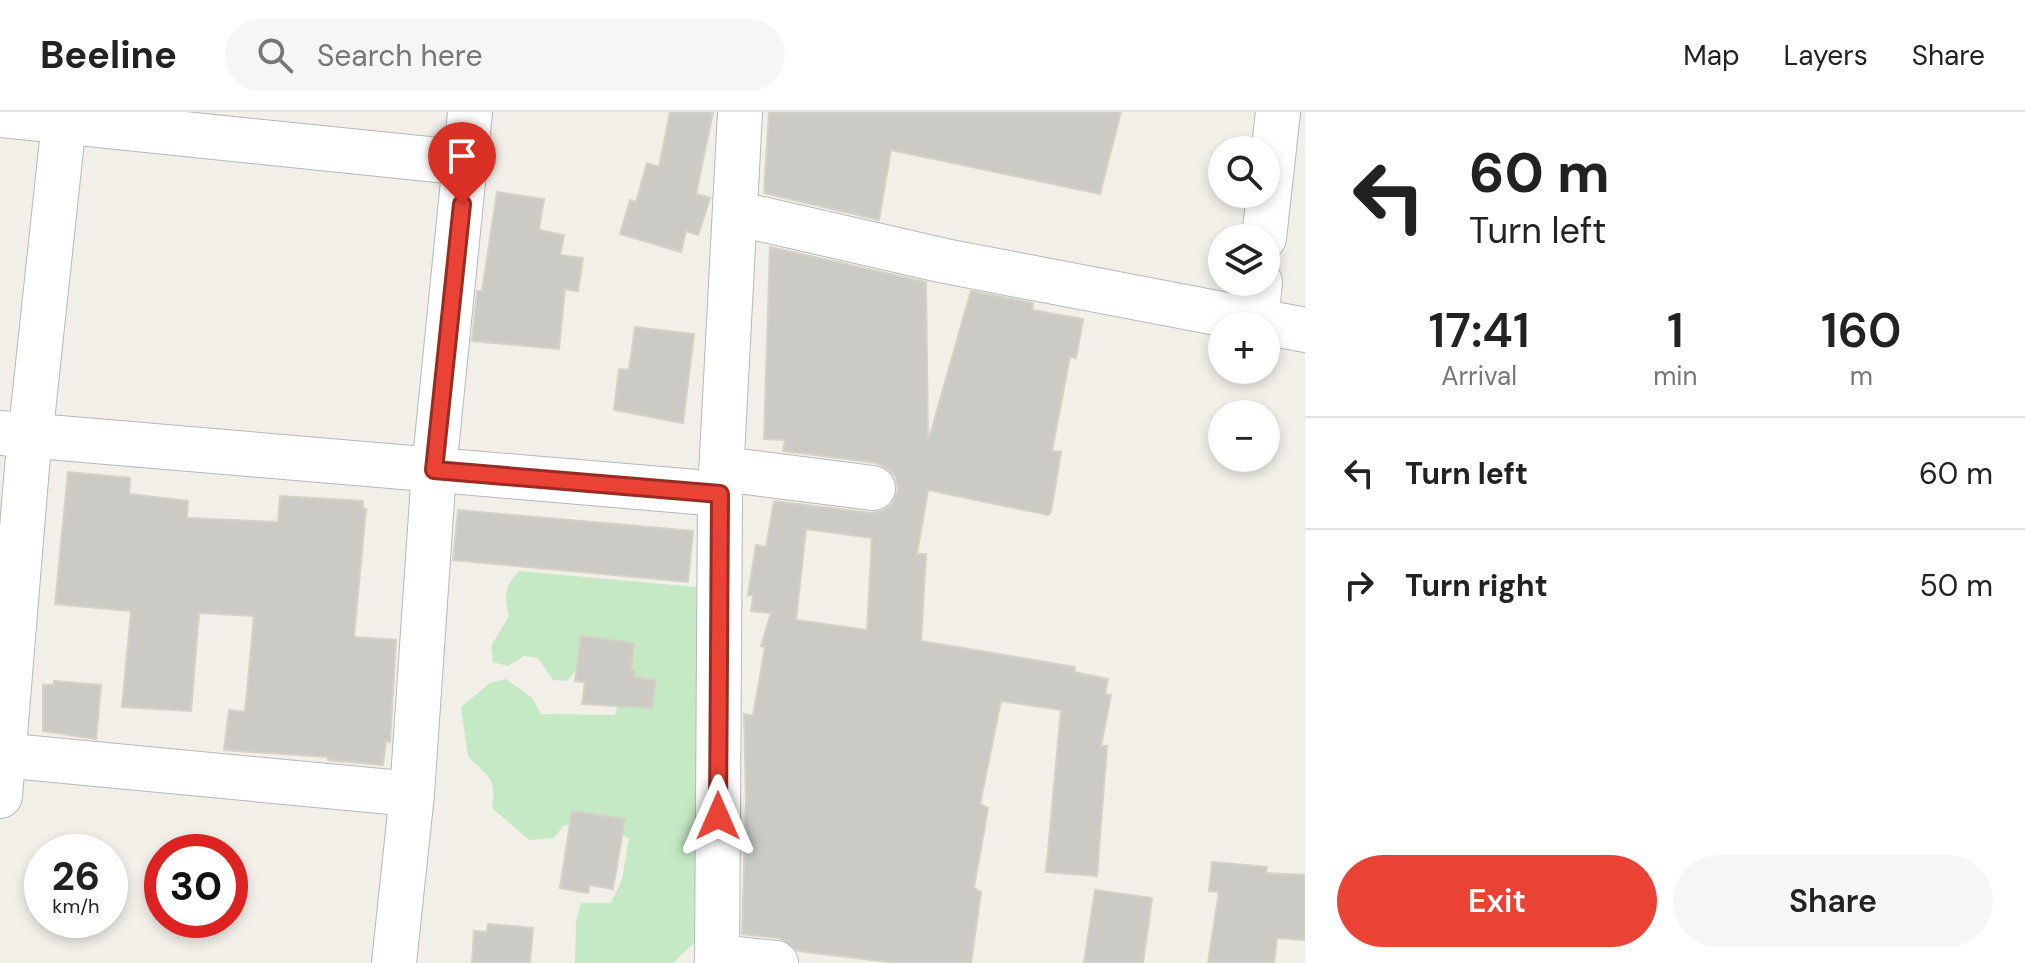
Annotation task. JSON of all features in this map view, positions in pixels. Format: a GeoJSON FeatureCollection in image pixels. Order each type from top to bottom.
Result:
{"type":"FeatureCollection","features":[{"type":"Feature","properties":{"kind":"street"},"geometry":{"type":"LineString","coordinates":[[394,963],[412,794],[434,470],[470,112]]}},
{"type":"Feature","properties":{"kind":"street"},"geometry":{"type":"LineString","coordinates":[[740,112],[721,482],[717,960],[776,963]]}},
{"type":"Feature","properties":{"kind":"street"},"geometry":{"type":"LineString","coordinates":[[1266,224],[1278,112]]}},
{"type":"Feature","properties":{"kind":"street"},"geometry":{"type":"LineString","coordinates":[[0,115],[64,116],[467,163]]}},
{"type":"Feature","properties":{"kind":"street"},"geometry":{"type":"LineString","coordinates":[[64,116],[15,434],[1,769],[412,794]]}},
{"type":"Feature","properties":{"kind":"street"},"geometry":{"type":"LineString","coordinates":[[735,213],[945,261],[1258,303],[1305,330]]}},
{"type":"Feature","properties":{"kind":"street"},"geometry":{"type":"LineString","coordinates":[[15,434],[434,470],[873,488]]}},
{"type":"Feature","properties":{"kind":"green space"},"geometry":{"type":"Polygon","coordinates":[[[519,571],[696,587],[707,602],[706,874],[695,899],[699,938],[673,963],[575,963],[576,921],[581,903],[611,903],[622,880],[629,838],[601,826],[564,825],[554,838],[529,840],[492,808],[492,783],[468,756],[461,707],[490,683],[506,679],[532,698],[541,714],[615,715],[629,654],[595,647],[567,681],[553,680],[538,658],[524,656],[508,666],[493,662],[491,646],[509,616],[508,587],[519,571]]]}},
{"type":"Feature","properties":{"kind":"building"},"geometry":{"type":"Polygon","coordinates":[[[670,112],[713,112],[696,194],[710,198],[698,235],[686,231],[681,252],[620,234],[630,200],[636,202],[647,163],[659,167],[670,112]]]}},
{"type":"Feature","properties":{"kind":"building"},"geometry":{"type":"Polygon","coordinates":[[[769,112],[1121,112],[1100,194],[891,150],[879,220],[764,193],[769,112]]]}},
{"type":"Feature","properties":{"kind":"building"},"geometry":{"type":"Polygon","coordinates":[[[497,192],[544,199],[539,230],[564,235],[560,255],[583,258],[578,291],[565,289],[559,349],[472,341],[477,291],[482,291],[497,192]]]}},
{"type":"Feature","properties":{"kind":"building"},"geometry":{"type":"Polygon","coordinates":[[[770,247],[926,282],[928,442],[971,291],[1033,303],[1032,310],[1083,319],[1076,358],[1070,357],[1052,451],[1061,452],[1051,512],[1048,515],[928,490],[917,554],[926,554],[921,641],[1075,667],[1074,672],[1108,679],[1105,694],[1111,695],[1101,746],[1107,746],[1097,876],[1046,872],[1061,710],[1001,701],[980,804],[988,808],[974,888],[981,892],[971,963],[897,963],[798,951],[779,938],[742,934],[746,802],[744,714],[753,716],[765,647],[761,646],[771,613],[751,611],[753,595],[748,595],[756,545],[766,547],[774,501],[871,513],[883,511],[892,504],[898,490],[896,478],[889,469],[877,463],[783,451],[785,440],[764,439],[770,247]],[[806,529],[796,620],[867,630],[872,538],[806,529]]]}},
{"type":"Feature","properties":{"kind":"building"},"geometry":{"type":"Polygon","coordinates":[[[635,327],[694,334],[683,423],[614,410],[619,369],[629,370],[635,327]]]}},
{"type":"Feature","properties":{"kind":"building"},"geometry":{"type":"Polygon","coordinates":[[[68,472],[130,478],[129,494],[188,501],[187,518],[278,522],[280,496],[363,501],[363,509],[366,509],[354,637],[396,640],[390,742],[386,741],[383,765],[328,760],[328,757],[224,750],[229,710],[245,712],[254,616],[199,613],[191,711],[122,707],[131,611],[55,604],[68,472]]]}},
{"type":"Feature","properties":{"kind":"building"},"geometry":{"type":"Polygon","coordinates":[[[458,510],[693,531],[688,582],[453,560],[458,510]]]}},
{"type":"Feature","properties":{"kind":"building"},"geometry":{"type":"Polygon","coordinates":[[[581,636],[634,643],[631,670],[635,671],[634,677],[656,680],[652,708],[582,704],[585,682],[575,681],[581,636]]]}},
{"type":"Feature","properties":{"kind":"building"},"geometry":{"type":"Polygon","coordinates":[[[54,681],[101,685],[96,739],[43,731],[43,685],[54,685],[54,681]]]}},
{"type":"Feature","properties":{"kind":"building"},"geometry":{"type":"Polygon","coordinates":[[[572,811],[625,819],[613,889],[590,885],[588,893],[560,888],[572,811]]]}},
{"type":"Feature","properties":{"kind":"building"},"geometry":{"type":"Polygon","coordinates":[[[1212,862],[1267,867],[1266,873],[1305,875],[1305,940],[1277,938],[1274,963],[1208,963],[1219,892],[1209,891],[1212,862]]]}},
{"type":"Feature","properties":{"kind":"building"},"geometry":{"type":"Polygon","coordinates":[[[1095,890],[1152,898],[1143,963],[1084,963],[1095,890]]]}},
{"type":"Feature","properties":{"kind":"building"},"geometry":{"type":"Polygon","coordinates":[[[488,924],[533,928],[530,963],[472,963],[474,931],[487,932],[488,924]]]}},
{"type":"Feature","properties":{"kind":"route"},"geometry":{"type":"LineString","coordinates":[[462,204],[434,470],[720,494],[718,816]]}}]}
